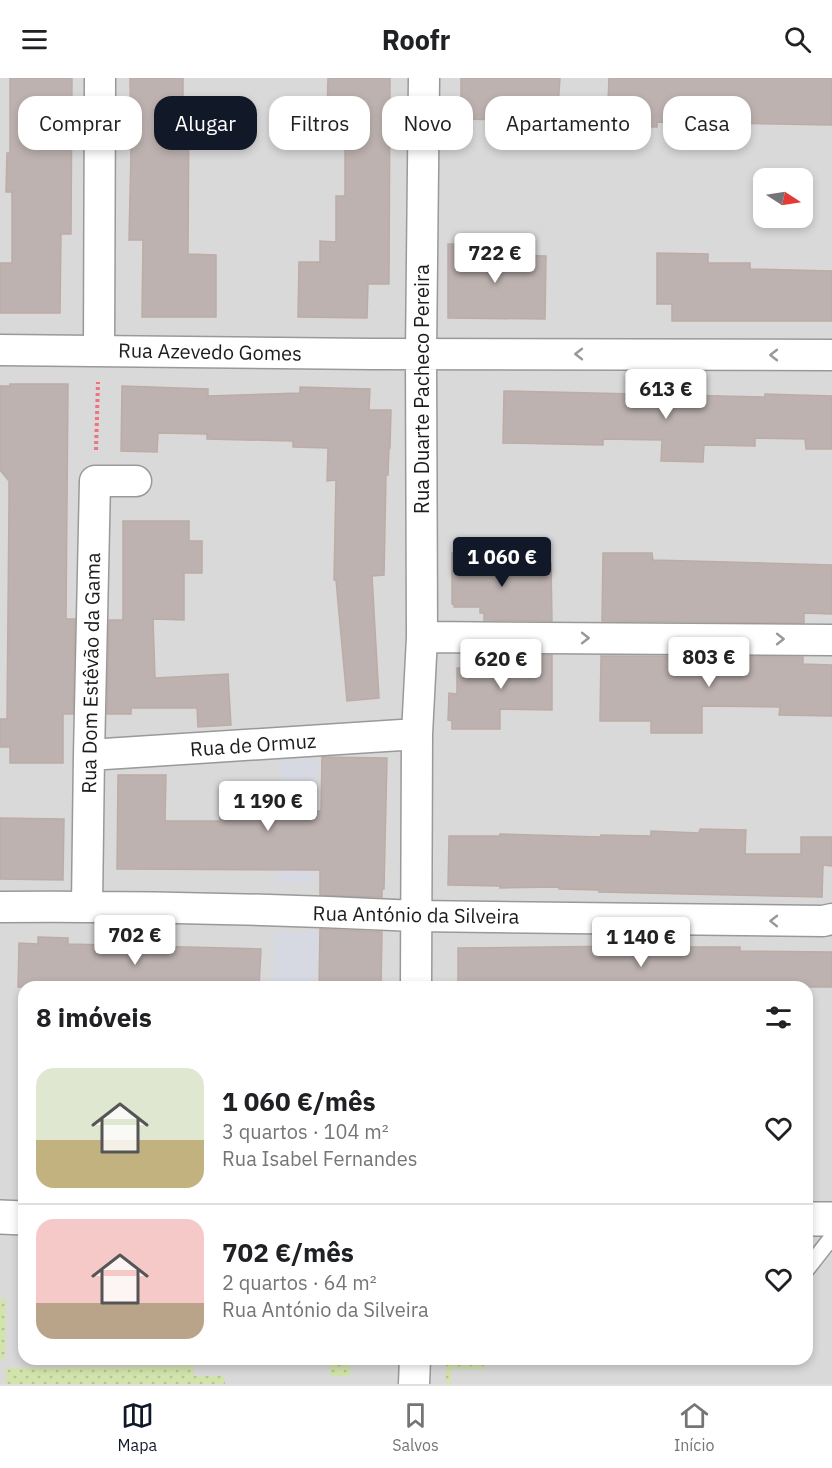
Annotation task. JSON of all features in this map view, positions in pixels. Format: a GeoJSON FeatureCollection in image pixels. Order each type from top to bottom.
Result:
{"type":"FeatureCollection","features":[{"type":"Feature","properties":{"kind":"street"},"geometry":{"type":"LineString","coordinates":[[99,351],[100,78]]}},
{"type":"Feature","properties":{"kind":"street","name":"Rua Duarte Pacheco Pereira"},"geometry":{"type":"LineString","coordinates":[[416,981],[417,734],[422,637],[421,353],[424,78]]}},
{"type":"Feature","properties":{"kind":"street","name":"Rua Azevedo Gomes"},"geometry":{"type":"LineString","coordinates":[[0,350],[832,355]]}},
{"type":"Feature","properties":{"kind":"street"},"geometry":{"type":"LineString","coordinates":[[95,481],[136,481]]}},
{"type":"Feature","properties":{"kind":"street","name":"Rua Dom Estêvão da Gama"},"geometry":{"type":"LineString","coordinates":[[87,906],[95,481]]}},
{"type":"Feature","properties":{"kind":"street"},"geometry":{"type":"LineString","coordinates":[[422,637],[832,640]]}},
{"type":"Feature","properties":{"kind":"street","name":"Rua de Ormuz"},"geometry":{"type":"LineString","coordinates":[[89,755],[417,734]]}},
{"type":"Feature","properties":{"kind":"street","name":"Rua António da Silveira"},"geometry":{"type":"LineString","coordinates":[[0,907],[87,906],[416,916],[823,921],[832,919]]}},
{"type":"Feature","properties":{"kind":"street"},"geometry":{"type":"LineString","coordinates":[[0,1217],[18,1218]]}},
{"type":"Feature","properties":{"kind":"street"},"geometry":{"type":"LineString","coordinates":[[813,1219],[832,1219]]}},
{"type":"Feature","properties":{"kind":"street"},"geometry":{"type":"LineString","coordinates":[[414,1384],[415,1365]]}},
{"type":"Feature","properties":{"kind":"lane"},"geometry":{"type":"LineString","coordinates":[[813,1261],[832,1237]]}},
{"type":"Feature","properties":{"kind":"path"},"geometry":{"type":"LineString","coordinates":[[95,481],[99,351]]}},
{"type":"Feature","properties":{"kind":"shaded area"},"geometry":{"type":"Polygon","coordinates":[[[0,78],[832,78],[832,1384],[0,1384],[0,78]]]}},
{"type":"Feature","properties":{"kind":"shaded area"},"geometry":{"type":"Polygon","coordinates":[[[280,757],[317,758],[314,883],[277,882],[280,757]]]}},
{"type":"Feature","properties":{"kind":"shaded area"},"geometry":{"type":"Polygon","coordinates":[[[274,932],[319,932],[318,981],[273,981],[274,932]]]}},
{"type":"Feature","properties":{"kind":"green space"},"geometry":{"type":"Polygon","coordinates":[[[0,1299],[6,1299],[5,1359],[0,1359],[0,1299]]]}},
{"type":"Feature","properties":{"kind":"green space"},"geometry":{"type":"Polygon","coordinates":[[[330,1365],[350,1365],[350,1376],[330,1376],[330,1365]]]}},
{"type":"Feature","properties":{"kind":"green space"},"geometry":{"type":"Polygon","coordinates":[[[446,1365],[484,1365],[484,1369],[451,1369],[451,1384],[446,1384],[446,1365]]]}},
{"type":"Feature","properties":{"kind":"green space"},"geometry":{"type":"Polygon","coordinates":[[[193,1366],[194,1376],[224,1376],[225,1384],[6,1384],[6,1368],[193,1366]]]}},
{"type":"Feature","properties":{"kind":"building"},"geometry":{"type":"Polygon","coordinates":[[[10,78],[72,78],[72,96],[18,96],[18,150],[72,150],[71,234],[61,234],[60,313],[0,313],[0,263],[12,263],[12,192],[6,192],[7,153],[10,153],[10,78]]]}},
{"type":"Feature","properties":{"kind":"building"},"geometry":{"type":"Polygon","coordinates":[[[130,78],[183,78],[183,96],[154,96],[154,150],[189,150],[188,254],[216,255],[216,317],[142,317],[143,240],[129,240],[131,150],[142,150],[142,96],[130,96],[130,78]]]}},
{"type":"Feature","properties":{"kind":"building"},"geometry":{"type":"Polygon","coordinates":[[[328,78],[390,78],[390,96],[382,96],[382,150],[390,150],[389,284],[368,284],[367,318],[298,317],[299,262],[320,262],[320,241],[336,242],[336,196],[345,196],[345,150],[370,150],[370,96],[327,96],[328,78]]]}},
{"type":"Feature","properties":{"kind":"building"},"geometry":{"type":"Polygon","coordinates":[[[461,78],[560,78],[559,96],[485,96],[485,120],[473,119],[473,96],[461,96],[461,78]]]}},
{"type":"Feature","properties":{"kind":"building"},"geometry":{"type":"Polygon","coordinates":[[[609,78],[832,78],[832,125],[751,124],[751,96],[663,96],[663,122],[657,122],[657,127],[651,127],[651,96],[608,96],[609,78]]]}},
{"type":"Feature","properties":{"kind":"building"},"geometry":{"type":"Polygon","coordinates":[[[448,244],[505,246],[505,255],[546,256],[545,319],[448,318],[448,244]]]}},
{"type":"Feature","properties":{"kind":"building"},"geometry":{"type":"Polygon","coordinates":[[[657,253],[708,254],[708,263],[750,263],[750,269],[832,271],[832,321],[672,321],[672,304],[657,304],[657,253]]]}},
{"type":"Feature","properties":{"kind":"building"},"geometry":{"type":"Polygon","coordinates":[[[10,384],[68,384],[66,619],[75,619],[73,714],[63,714],[63,763],[10,763],[10,747],[0,747],[0,719],[7,719],[9,481],[0,470],[0,386],[10,386],[10,384]]]}},
{"type":"Feature","properties":{"kind":"building"},"geometry":{"type":"Polygon","coordinates":[[[122,386],[208,389],[208,396],[300,393],[300,387],[370,389],[369,410],[391,410],[388,475],[386,475],[384,575],[372,576],[379,698],[347,701],[336,580],[334,580],[336,480],[327,481],[328,448],[293,447],[293,441],[207,439],[207,434],[158,433],[157,452],[121,451],[122,386]]]}},
{"type":"Feature","properties":{"kind":"building"},"geometry":{"type":"Polygon","coordinates":[[[504,391],[765,397],[765,394],[832,396],[832,449],[806,449],[805,439],[755,438],[755,446],[704,445],[703,462],[661,461],[662,440],[603,439],[603,445],[503,443],[504,391]]]}},
{"type":"Feature","properties":{"kind":"building"},"geometry":{"type":"Polygon","coordinates":[[[123,521],[189,521],[189,541],[202,541],[202,573],[184,573],[184,620],[153,619],[155,678],[228,674],[231,725],[198,727],[197,708],[131,708],[131,714],[107,714],[109,620],[123,620],[123,521]]]}},
{"type":"Feature","properties":{"kind":"building"},"geometry":{"type":"Polygon","coordinates":[[[452,553],[495,553],[495,562],[503,561],[503,563],[551,563],[552,621],[484,620],[484,613],[480,613],[480,607],[454,607],[452,604],[452,553]]]}},
{"type":"Feature","properties":{"kind":"building"},"geometry":{"type":"Polygon","coordinates":[[[603,553],[652,553],[653,560],[832,565],[832,614],[804,613],[804,623],[602,621],[603,553]]]}},
{"type":"Feature","properties":{"kind":"building"},"geometry":{"type":"Polygon","coordinates":[[[483,655],[552,655],[552,710],[500,709],[500,729],[452,729],[452,721],[448,720],[449,693],[457,694],[457,668],[483,669],[483,655]]]}},
{"type":"Feature","properties":{"kind":"building"},"geometry":{"type":"Polygon","coordinates":[[[601,656],[803,657],[803,664],[832,665],[832,716],[779,715],[780,707],[702,706],[702,733],[651,733],[651,721],[600,721],[601,656]]]}},
{"type":"Feature","properties":{"kind":"building"},"geometry":{"type":"Polygon","coordinates":[[[322,757],[387,758],[382,897],[320,895],[320,870],[117,869],[118,775],[166,775],[165,821],[220,821],[220,811],[321,811],[322,757]]]}},
{"type":"Feature","properties":{"kind":"building"},"geometry":{"type":"Polygon","coordinates":[[[0,818],[64,819],[63,880],[0,879],[0,818]]]}},
{"type":"Feature","properties":{"kind":"building"},"geometry":{"type":"Polygon","coordinates":[[[700,829],[746,830],[745,854],[801,854],[801,837],[832,837],[832,866],[823,865],[822,897],[599,892],[599,890],[559,889],[559,887],[500,888],[500,886],[448,885],[449,836],[500,836],[500,834],[651,836],[651,831],[699,833],[700,829]]]}},
{"type":"Feature","properties":{"kind":"building"},"geometry":{"type":"Polygon","coordinates":[[[320,929],[382,932],[381,981],[319,981],[320,929]]]}},
{"type":"Feature","properties":{"kind":"building"},"geometry":{"type":"Polygon","coordinates":[[[38,937],[68,938],[68,944],[261,949],[259,981],[18,981],[19,943],[38,944],[38,937]]]}},
{"type":"Feature","properties":{"kind":"building"},"geometry":{"type":"Polygon","coordinates":[[[740,947],[740,951],[832,952],[832,987],[813,987],[813,981],[458,981],[458,948],[740,947]]]}}]}
